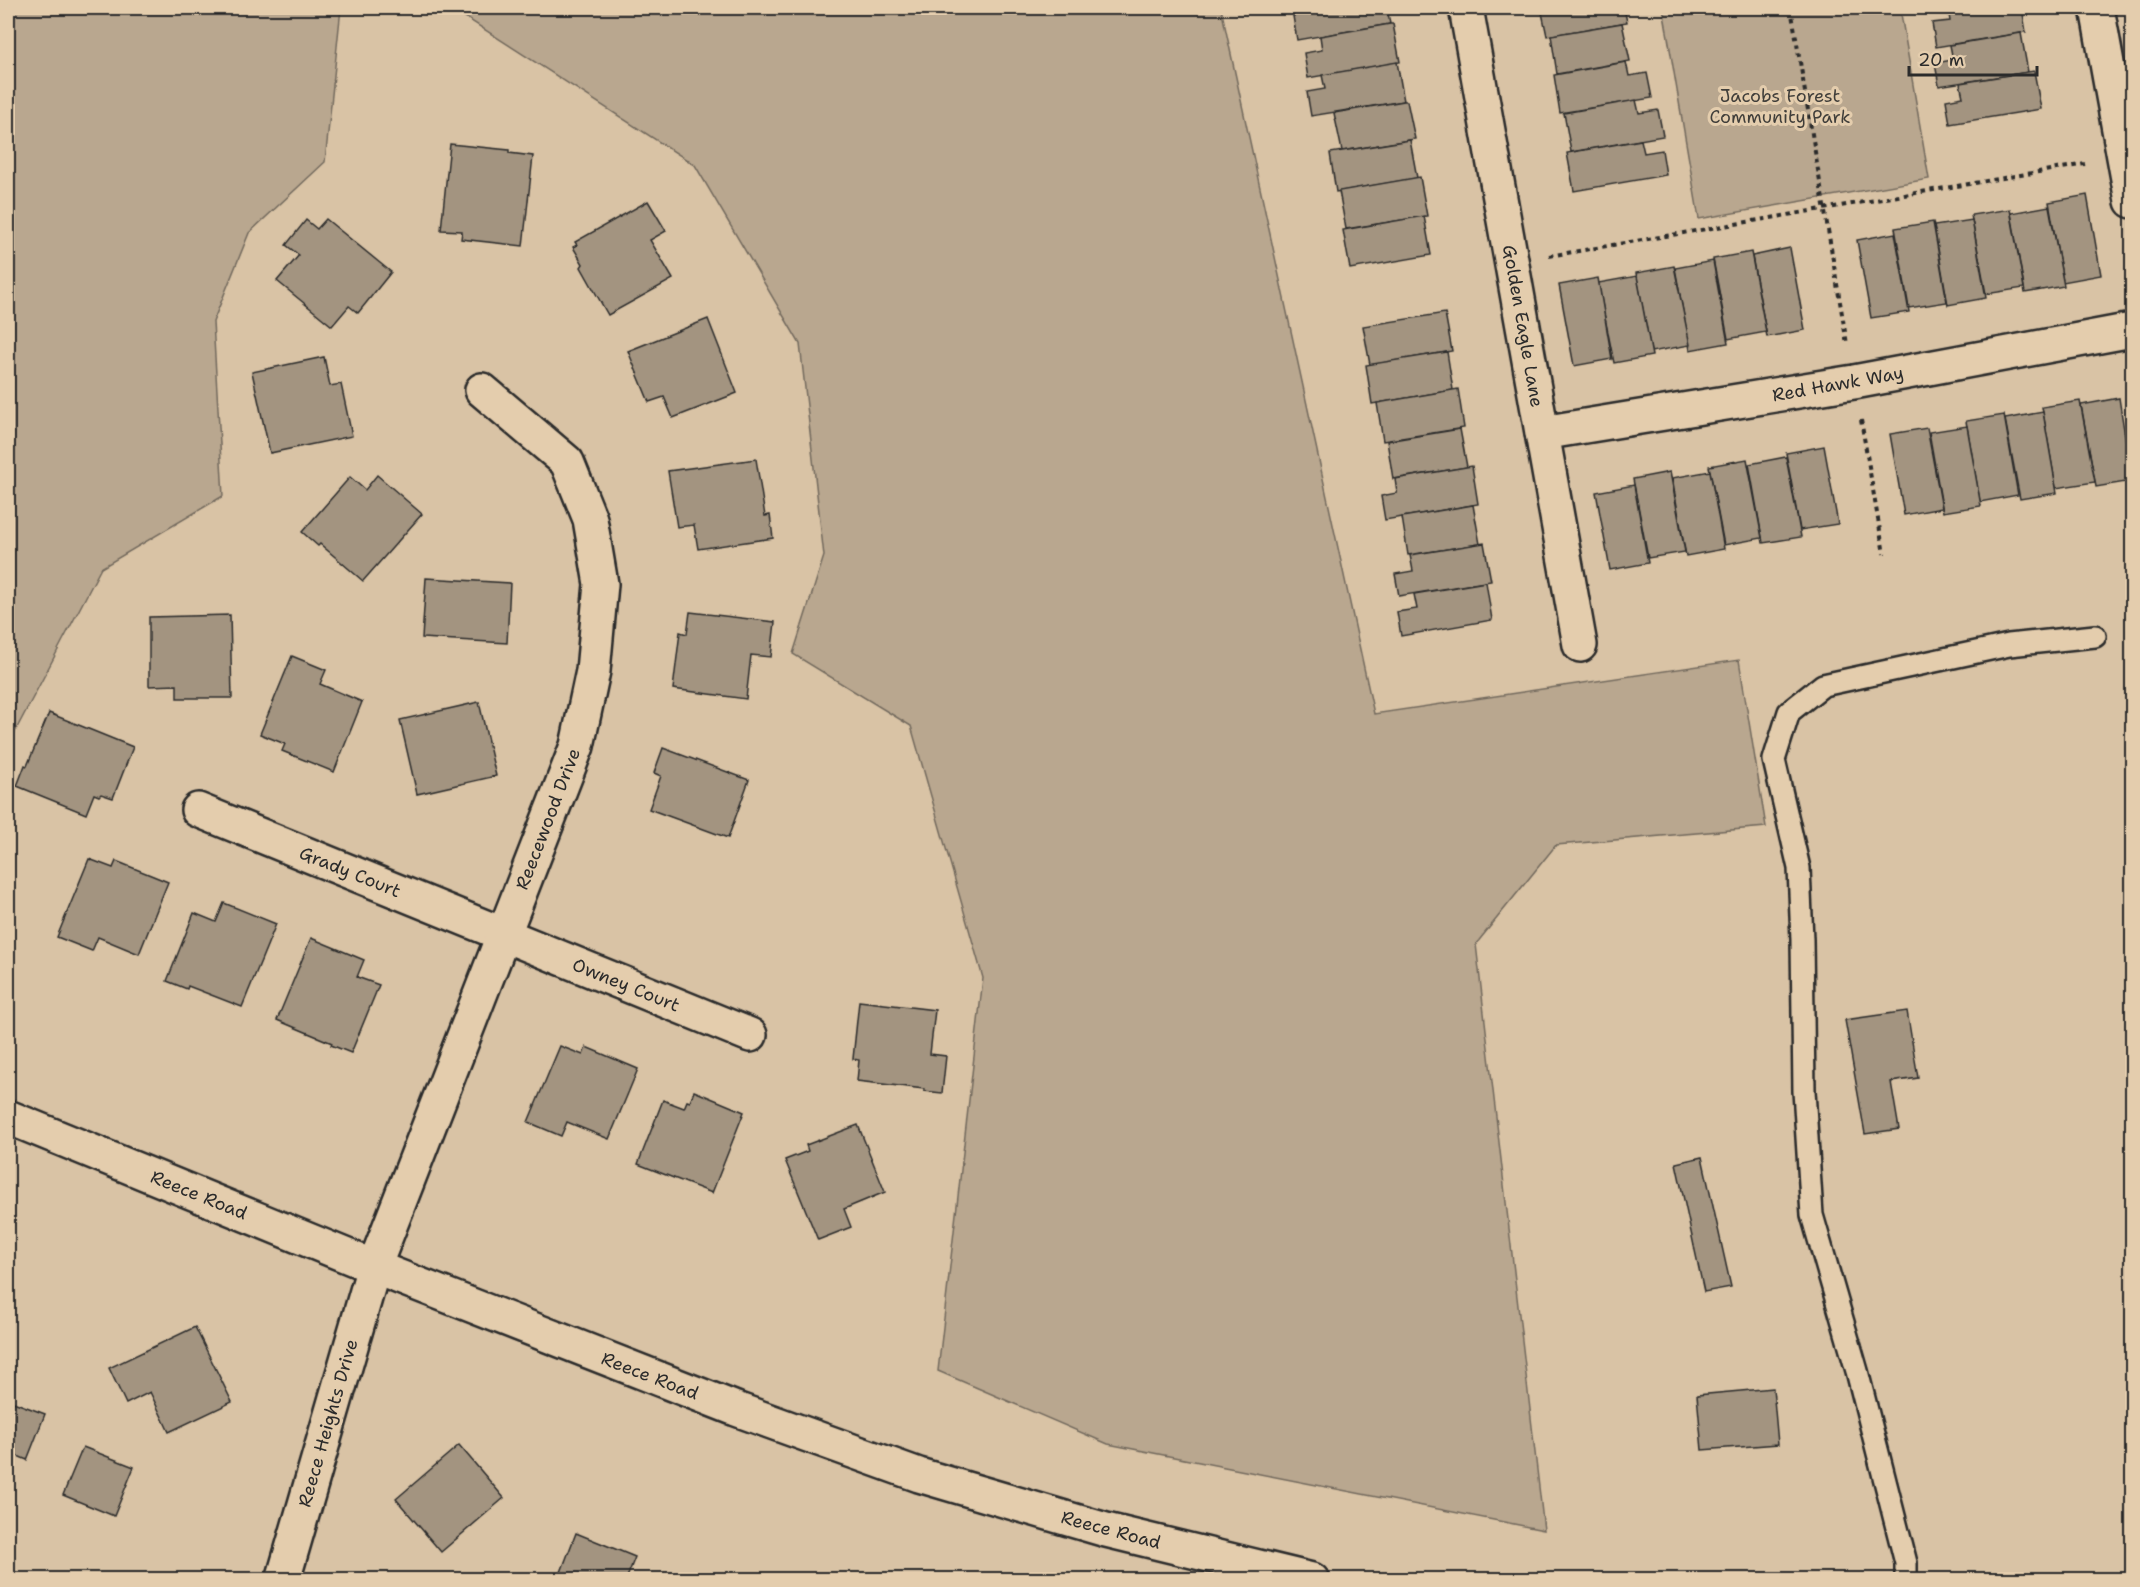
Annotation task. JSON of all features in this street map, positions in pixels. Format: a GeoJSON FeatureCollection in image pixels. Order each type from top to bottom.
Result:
{"type":"FeatureCollection","features":[{"type":"Feature","properties":{"kind":"street","name":"Golden Eagle Lane"},"geometry":{"type":"LineString","coordinates":[[1466,8],[1580,645]]}},
{"type":"Feature","properties":{"kind":"street"},"geometry":{"type":"LineString","coordinates":[[2097,8],[2133,201]]}},
{"type":"Feature","properties":{"kind":"street","name":"Red Hawk Way"},"geometry":{"type":"LineString","coordinates":[[1542,433],[1854,382],[2133,330]]}},
{"type":"Feature","properties":{"kind":"street","name":"Reecewood Drive"},"geometry":{"type":"LineString","coordinates":[[374,1267],[576,746],[593,671],[600,584],[590,519],[567,462],[482,390]]}},
{"type":"Feature","properties":{"kind":"street","name":"Grady Court"},"geometry":{"type":"LineString","coordinates":[[198,810],[503,934]]}},
{"type":"Feature","properties":{"kind":"street","name":"Owney Court"},"geometry":{"type":"LineString","coordinates":[[503,934],[750,1035]]}},
{"type":"Feature","properties":{"kind":"street","name":"Reece Road"},"geometry":{"type":"LineString","coordinates":[[8,1117],[374,1267],[736,1409],[919,1475],[1106,1530],[1312,1580]]}},
{"type":"Feature","properties":{"kind":"street","name":"Reece Heights Drive"},"geometry":{"type":"LineString","coordinates":[[283,1580],[374,1267]]}},
{"type":"Feature","properties":{"kind":"lane"},"geometry":{"type":"LineString","coordinates":[[1906,1580],[1906,1563],[1857,1371],[1812,1215],[1804,1091],[1799,868],[1774,760],[1789,712],[1823,685],[2009,645],[2095,636]]}},
{"type":"Feature","properties":{"kind":"path"},"geometry":{"type":"LineString","coordinates":[[1791,8],[1848,350]]}},
{"type":"Feature","properties":{"kind":"path"},"geometry":{"type":"LineString","coordinates":[[1541,257],[2087,164]]}},
{"type":"Feature","properties":{"kind":"path"},"geometry":{"type":"LineString","coordinates":[[1860,413],[1884,554]]}},
{"type":"Feature","properties":{"kind":"green space"},"geometry":{"type":"Polygon","coordinates":[[[8,8],[341,8],[325,162],[249,233],[213,322],[223,496],[101,568],[8,745],[8,8]]]}},
{"type":"Feature","properties":{"kind":"green space"},"geometry":{"type":"Polygon","coordinates":[[[451,8],[1221,8],[1374,714],[1739,660],[1766,827],[1556,845],[1476,944],[1544,1530],[1108,1444],[938,1371],[983,978],[911,726],[793,654],[824,556],[800,344],[695,165],[451,8]]]}},
{"type":"Feature","properties":{"kind":"green space","name":"Jacobs Forest Community Park"},"geometry":{"type":"Polygon","coordinates":[[[1663,8],[1900,8],[1929,179],[1699,219],[1663,8]]]}},
{"type":"Feature","properties":{"kind":"building"},"geometry":{"type":"Polygon","coordinates":[[[1312,8],[1387,8],[1390,24],[1297,40],[1293,16],[1312,12],[1312,8]]]}},
{"type":"Feature","properties":{"kind":"building"},"geometry":{"type":"Polygon","coordinates":[[[1541,8],[1624,8],[1627,22],[1547,36],[1541,8]]]}},
{"type":"Feature","properties":{"kind":"building"},"geometry":{"type":"Polygon","coordinates":[[[1948,8],[2022,8],[2026,32],[1936,47],[1932,23],[1950,21],[1948,8]]]}},
{"type":"Feature","properties":{"kind":"building"},"geometry":{"type":"Polygon","coordinates":[[[1622,23],[1630,61],[1557,74],[1551,35],[1622,23]]]}},
{"type":"Feature","properties":{"kind":"building"},"geometry":{"type":"Polygon","coordinates":[[[1393,24],[1400,62],[1308,78],[1304,53],[1322,50],[1320,36],[1393,24]]]}},
{"type":"Feature","properties":{"kind":"building"},"geometry":{"type":"Polygon","coordinates":[[[2021,33],[2028,72],[1939,86],[1935,63],[1953,60],[1950,45],[2021,33]]]}},
{"type":"Feature","properties":{"kind":"building"},"geometry":{"type":"Polygon","coordinates":[[[1397,62],[1404,101],[1311,116],[1307,92],[1325,89],[1322,75],[1397,62]]]}},
{"type":"Feature","properties":{"kind":"building"},"geometry":{"type":"Polygon","coordinates":[[[1626,62],[1629,76],[1647,73],[1652,98],[1560,113],[1554,75],[1626,62]]]}},
{"type":"Feature","properties":{"kind":"building"},"geometry":{"type":"Polygon","coordinates":[[[2034,71],[2041,109],[1950,124],[1946,100],[1963,97],[1960,83],[2034,71]]]}},
{"type":"Feature","properties":{"kind":"building"},"geometry":{"type":"Polygon","coordinates":[[[1636,100],[1639,113],[1658,110],[1663,136],[1571,152],[1564,113],[1636,100]]]}},
{"type":"Feature","properties":{"kind":"building"},"geometry":{"type":"Polygon","coordinates":[[[1407,101],[1415,139],[1342,151],[1334,113],[1407,101]]]}},
{"type":"Feature","properties":{"kind":"building"},"geometry":{"type":"Polygon","coordinates":[[[1410,140],[1417,178],[1336,192],[1330,153],[1410,140]]]}},
{"type":"Feature","properties":{"kind":"building"},"geometry":{"type":"Polygon","coordinates":[[[1641,140],[1644,153],[1662,150],[1666,175],[1574,191],[1567,153],[1641,140]]]}},
{"type":"Feature","properties":{"kind":"building"},"geometry":{"type":"Polygon","coordinates":[[[450,144],[509,150],[509,153],[533,156],[523,246],[461,239],[462,231],[441,230],[450,144]]]}},
{"type":"Feature","properties":{"kind":"building"},"geometry":{"type":"Polygon","coordinates":[[[1420,177],[1427,216],[1346,229],[1339,191],[1420,177]]]}},
{"type":"Feature","properties":{"kind":"building"},"geometry":{"type":"Polygon","coordinates":[[[2087,195],[2101,275],[2063,282],[2049,202],[2087,195]]]}},
{"type":"Feature","properties":{"kind":"building"},"geometry":{"type":"Polygon","coordinates":[[[648,201],[666,231],[650,240],[673,279],[608,315],[581,267],[583,264],[573,247],[577,245],[575,242],[648,201]]]}},
{"type":"Feature","properties":{"kind":"building"},"geometry":{"type":"Polygon","coordinates":[[[2049,206],[2064,286],[2025,293],[2011,213],[2049,206]]]}},
{"type":"Feature","properties":{"kind":"building"},"geometry":{"type":"Polygon","coordinates":[[[2010,209],[2024,288],[1986,294],[1971,215],[2010,209]]]}},
{"type":"Feature","properties":{"kind":"building"},"geometry":{"type":"Polygon","coordinates":[[[1424,216],[1431,255],[1350,269],[1343,230],[1424,216]]]}},
{"type":"Feature","properties":{"kind":"building"},"geometry":{"type":"Polygon","coordinates":[[[326,219],[391,272],[358,313],[349,306],[332,326],[277,281],[299,255],[286,245],[306,220],[317,229],[326,219]]]}},
{"type":"Feature","properties":{"kind":"building"},"geometry":{"type":"Polygon","coordinates":[[[1972,220],[1986,298],[1948,305],[1934,226],[1972,220]]]}},
{"type":"Feature","properties":{"kind":"building"},"geometry":{"type":"Polygon","coordinates":[[[1933,222],[1947,302],[1909,308],[1895,228],[1933,222]]]}},
{"type":"Feature","properties":{"kind":"building"},"geometry":{"type":"Polygon","coordinates":[[[1895,233],[1909,312],[1871,318],[1857,240],[1895,233]]]}},
{"type":"Feature","properties":{"kind":"building"},"geometry":{"type":"Polygon","coordinates":[[[1790,248],[1805,330],[1767,337],[1752,256],[1790,248]]]}},
{"type":"Feature","properties":{"kind":"building"},"geometry":{"type":"Polygon","coordinates":[[[1751,252],[1766,332],[1728,339],[1713,259],[1751,252]]]}},
{"type":"Feature","properties":{"kind":"building"},"geometry":{"type":"Polygon","coordinates":[[[1713,261],[1728,343],[1690,350],[1675,268],[1713,261]]]}},
{"type":"Feature","properties":{"kind":"building"},"geometry":{"type":"Polygon","coordinates":[[[1674,266],[1690,345],[1651,352],[1636,273],[1674,266]]]}},
{"type":"Feature","properties":{"kind":"building"},"geometry":{"type":"Polygon","coordinates":[[[1637,276],[1652,356],[1614,363],[1598,283],[1637,276]]]}},
{"type":"Feature","properties":{"kind":"building"},"geometry":{"type":"Polygon","coordinates":[[[1598,278],[1612,359],[1574,366],[1559,285],[1598,278]]]}},
{"type":"Feature","properties":{"kind":"building"},"geometry":{"type":"Polygon","coordinates":[[[1445,313],[1452,351],[1370,365],[1363,326],[1445,313]]]}},
{"type":"Feature","properties":{"kind":"building"},"geometry":{"type":"Polygon","coordinates":[[[708,319],[737,393],[673,418],[664,397],[649,402],[628,351],[708,319]]]}},
{"type":"Feature","properties":{"kind":"building"},"geometry":{"type":"Polygon","coordinates":[[[1447,352],[1453,390],[1372,404],[1366,365],[1447,352]]]}},
{"type":"Feature","properties":{"kind":"building"},"geometry":{"type":"Polygon","coordinates":[[[324,357],[330,386],[341,384],[352,436],[270,453],[252,372],[324,357]]]}},
{"type":"Feature","properties":{"kind":"building"},"geometry":{"type":"Polygon","coordinates":[[[1458,389],[1464,428],[1383,441],[1377,403],[1458,389]]]}},
{"type":"Feature","properties":{"kind":"building"},"geometry":{"type":"Polygon","coordinates":[[[2119,398],[2132,481],[2096,487],[2081,405],[2119,398]]]}},
{"type":"Feature","properties":{"kind":"building"},"geometry":{"type":"Polygon","coordinates":[[[2080,401],[2095,482],[2056,488],[2042,407],[2080,401]]]}},
{"type":"Feature","properties":{"kind":"building"},"geometry":{"type":"Polygon","coordinates":[[[2043,412],[2057,493],[2020,499],[2005,419],[2043,412]]]}},
{"type":"Feature","properties":{"kind":"building"},"geometry":{"type":"Polygon","coordinates":[[[2004,415],[2018,495],[1980,502],[1966,421],[2004,415]]]}},
{"type":"Feature","properties":{"kind":"building"},"geometry":{"type":"Polygon","coordinates":[[[1967,426],[1981,506],[1943,512],[1929,432],[1967,426]]]}},
{"type":"Feature","properties":{"kind":"building"},"geometry":{"type":"Polygon","coordinates":[[[1927,428],[1942,508],[1904,515],[1890,434],[1927,428]]]}},
{"type":"Feature","properties":{"kind":"building"},"geometry":{"type":"Polygon","coordinates":[[[1460,429],[1467,467],[1393,479],[1387,441],[1460,429]]]}},
{"type":"Feature","properties":{"kind":"building"},"geometry":{"type":"Polygon","coordinates":[[[1824,446],[1838,524],[1800,530],[1786,453],[1824,446]]]}},
{"type":"Feature","properties":{"kind":"building"},"geometry":{"type":"Polygon","coordinates":[[[1786,457],[1801,537],[1763,543],[1749,464],[1786,457]]]}},
{"type":"Feature","properties":{"kind":"building"},"geometry":{"type":"Polygon","coordinates":[[[756,459],[765,516],[770,515],[773,538],[698,549],[694,525],[677,527],[668,471],[756,459]]]}},
{"type":"Feature","properties":{"kind":"building"},"geometry":{"type":"Polygon","coordinates":[[[1747,459],[1762,538],[1724,545],[1709,466],[1747,459]]]}},
{"type":"Feature","properties":{"kind":"building"},"geometry":{"type":"Polygon","coordinates":[[[1472,466],[1478,504],[1385,520],[1381,496],[1397,493],[1395,479],[1472,466]]]}},
{"type":"Feature","properties":{"kind":"building"},"geometry":{"type":"Polygon","coordinates":[[[1710,471],[1724,549],[1686,556],[1672,478],[1710,471]]]}},
{"type":"Feature","properties":{"kind":"building"},"geometry":{"type":"Polygon","coordinates":[[[1670,472],[1685,552],[1648,558],[1633,479],[1670,472]]]}},
{"type":"Feature","properties":{"kind":"building"},"geometry":{"type":"Polygon","coordinates":[[[377,475],[422,514],[363,581],[320,544],[318,546],[302,532],[350,477],[365,490],[377,475]]]}},
{"type":"Feature","properties":{"kind":"building"},"geometry":{"type":"Polygon","coordinates":[[[1634,485],[1648,563],[1610,570],[1596,492],[1634,485]]]}},
{"type":"Feature","properties":{"kind":"building"},"geometry":{"type":"Polygon","coordinates":[[[1473,505],[1480,544],[1408,555],[1402,517],[1473,505]]]}},
{"type":"Feature","properties":{"kind":"building"},"geometry":{"type":"Polygon","coordinates":[[[1484,543],[1491,581],[1399,596],[1395,574],[1413,571],[1410,555],[1484,543]]]}},
{"type":"Feature","properties":{"kind":"building"},"geometry":{"type":"Polygon","coordinates":[[[426,578],[510,583],[507,643],[422,638],[426,578]]]}},
{"type":"Feature","properties":{"kind":"building"},"geometry":{"type":"Polygon","coordinates":[[[1486,582],[1492,620],[1401,636],[1397,612],[1417,609],[1414,594],[1486,582]]]}},
{"type":"Feature","properties":{"kind":"building"},"geometry":{"type":"Polygon","coordinates":[[[690,612],[775,622],[771,657],[751,655],[746,699],[673,689],[680,632],[687,634],[690,612]]]}},
{"type":"Feature","properties":{"kind":"building"},"geometry":{"type":"Polygon","coordinates":[[[230,615],[232,698],[177,698],[177,685],[149,686],[149,617],[230,615]]]}},
{"type":"Feature","properties":{"kind":"building"},"geometry":{"type":"Polygon","coordinates":[[[292,656],[326,670],[320,684],[362,702],[334,772],[282,751],[285,744],[260,734],[292,656]]]}},
{"type":"Feature","properties":{"kind":"building"},"geometry":{"type":"Polygon","coordinates":[[[479,702],[496,776],[417,794],[400,720],[479,702]]]}},
{"type":"Feature","properties":{"kind":"building"},"geometry":{"type":"Polygon","coordinates":[[[49,713],[133,747],[113,798],[94,794],[86,814],[17,786],[49,713]]]}},
{"type":"Feature","properties":{"kind":"building"},"geometry":{"type":"Polygon","coordinates":[[[663,748],[749,780],[728,838],[649,809],[661,776],[654,773],[663,748]]]}},
{"type":"Feature","properties":{"kind":"building"},"geometry":{"type":"Polygon","coordinates":[[[89,859],[113,868],[116,861],[168,882],[139,954],[98,937],[92,951],[57,937],[89,859]]]}},
{"type":"Feature","properties":{"kind":"building"},"geometry":{"type":"Polygon","coordinates":[[[224,903],[276,924],[242,1007],[188,986],[187,989],[167,981],[194,913],[216,922],[224,903]]]}},
{"type":"Feature","properties":{"kind":"building"},"geometry":{"type":"Polygon","coordinates":[[[311,938],[364,960],[357,977],[379,985],[351,1053],[277,1020],[311,938]]]}},
{"type":"Feature","properties":{"kind":"building"},"geometry":{"type":"Polygon","coordinates":[[[859,1001],[935,1010],[930,1054],[946,1056],[942,1093],[857,1081],[859,1060],[853,1059],[859,1001]]]}},
{"type":"Feature","properties":{"kind":"building"},"geometry":{"type":"Polygon","coordinates":[[[1907,1011],[1918,1078],[1891,1082],[1899,1129],[1865,1134],[1845,1020],[1907,1011]]]}},
{"type":"Feature","properties":{"kind":"building"},"geometry":{"type":"Polygon","coordinates":[[[560,1046],[583,1055],[586,1047],[638,1069],[609,1139],[567,1122],[561,1136],[528,1122],[560,1046]]]}},
{"type":"Feature","properties":{"kind":"building"},"geometry":{"type":"Polygon","coordinates":[[[694,1091],[744,1112],[712,1193],[638,1164],[663,1100],[684,1108],[687,1101],[690,1102],[694,1091]]]}},
{"type":"Feature","properties":{"kind":"building"},"geometry":{"type":"Polygon","coordinates":[[[858,1125],[885,1192],[844,1209],[851,1227],[818,1240],[785,1160],[808,1151],[806,1145],[858,1125]]]}},
{"type":"Feature","properties":{"kind":"building"},"geometry":{"type":"Polygon","coordinates":[[[1702,1157],[1731,1287],[1704,1292],[1676,1163],[1702,1157]]]}},
{"type":"Feature","properties":{"kind":"building"},"geometry":{"type":"Polygon","coordinates":[[[195,1327],[232,1402],[169,1432],[150,1392],[126,1404],[109,1368],[195,1327]]]}},
{"type":"Feature","properties":{"kind":"building"},"geometry":{"type":"Polygon","coordinates":[[[1773,1388],[1778,1444],[1702,1450],[1697,1395],[1773,1388]]]}},
{"type":"Feature","properties":{"kind":"building"},"geometry":{"type":"Polygon","coordinates":[[[8,1400],[45,1414],[27,1460],[8,1452],[8,1400]]]}},
{"type":"Feature","properties":{"kind":"building"},"geometry":{"type":"Polygon","coordinates":[[[459,1445],[504,1498],[441,1552],[396,1499],[459,1445]]]}},
{"type":"Feature","properties":{"kind":"building"},"geometry":{"type":"Polygon","coordinates":[[[83,1447],[134,1467],[114,1516],[63,1495],[83,1447]]]}},
{"type":"Feature","properties":{"kind":"building"},"geometry":{"type":"Polygon","coordinates":[[[576,1533],[635,1557],[626,1580],[558,1580],[576,1533]]]}}]}
